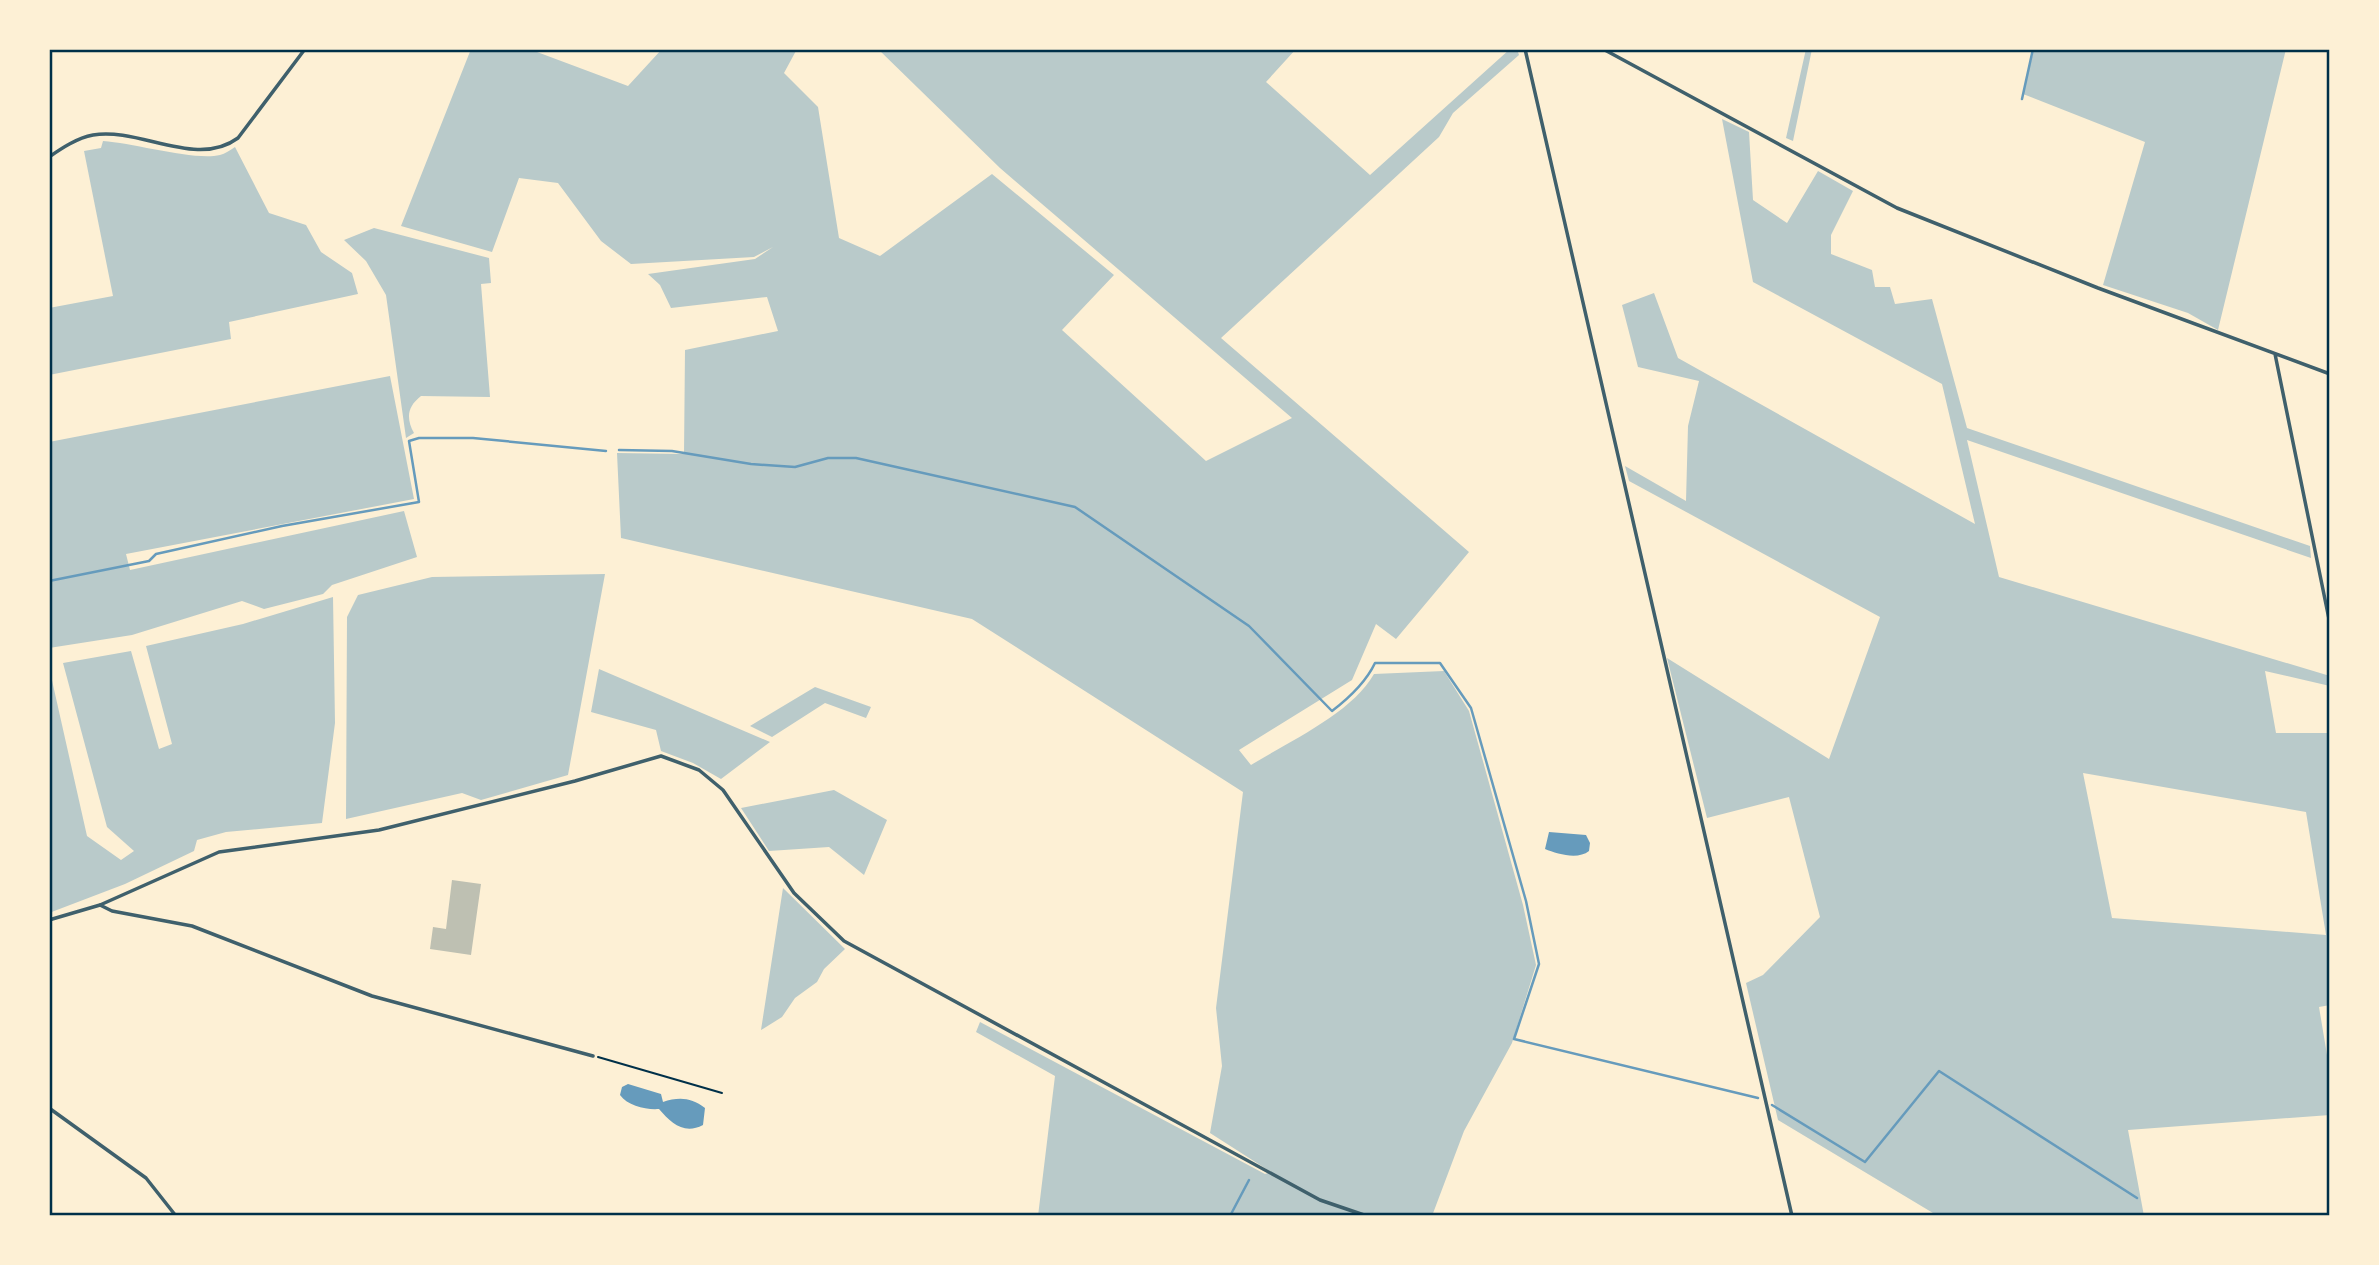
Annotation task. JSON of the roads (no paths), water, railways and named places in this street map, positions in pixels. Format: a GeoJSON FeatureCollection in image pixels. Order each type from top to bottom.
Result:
{"type":"FeatureCollection","features":[{"type":"Feature","properties":{"kind":"street"},"geometry":{"type":"LineString","coordinates":[[49,157],[92,135],[119,135],[203,150],[228,145],[238,138],[305,49]]}},
{"type":"Feature","properties":{"kind":"street"},"geometry":{"type":"LineString","coordinates":[[1525,49],[1792,1216]]}},
{"type":"Feature","properties":{"kind":"street"},"geometry":{"type":"LineString","coordinates":[[1603,49],[1896,208],[2330,374]]}},
{"type":"Feature","properties":{"kind":"street"},"geometry":{"type":"LineString","coordinates":[[2275,354],[2330,624]]}},
{"type":"Feature","properties":{"kind":"street"},"geometry":{"type":"LineString","coordinates":[[49,920],[100,905],[219,852],[392,828],[661,756],[699,770],[723,790],[794,893],[844,941],[1320,1200],[1367,1216]]}},
{"type":"Feature","properties":{"kind":"street"},"geometry":{"type":"LineString","coordinates":[[100,905],[112,911],[192,926],[372,996],[593,1056]]}},
{"type":"Feature","properties":{"kind":"street"},"geometry":{"type":"LineString","coordinates":[[49,1108],[146,1178],[176,1216]]}},
{"type":"Feature","properties":{"kind":"water"},"geometry":{"type":"Polygon","coordinates":[[[1549,832],[1586,835],[1590,843],[1589,851],[1573,856],[1545,849],[1549,832]]]}},
{"type":"Feature","properties":{"kind":"water"},"geometry":{"type":"Polygon","coordinates":[[[628,1084],[661,1094],[663,1102],[684,1099],[700,1104],[705,1108],[703,1125],[684,1128],[673,1123],[659,1109],[632,1105],[620,1095],[622,1087],[628,1084]]]}},
{"type":"Feature","properties":{"kind":"waterway"},"geometry":{"type":"LineString","coordinates":[[2022,99],[2033,49]]}},
{"type":"Feature","properties":{"kind":"waterway"},"geometry":{"type":"LineString","coordinates":[[49,581],[149,561],[156,554],[282,526],[419,502],[409,441],[419,438],[473,438],[606,451]]}},
{"type":"Feature","properties":{"kind":"waterway"},"geometry":{"type":"LineString","coordinates":[[619,450],[672,451],[751,464],[795,467],[828,458],[856,458],[1075,507],[1249,626],[1332,711],[1367,677],[1375,663],[1440,663],[1471,708],[1526,901],[1539,964],[1514,1039],[1758,1098]]}},
{"type":"Feature","properties":{"kind":"waterway"},"geometry":{"type":"LineString","coordinates":[[1772,1105],[1865,1162],[1939,1071],[2137,1198]]}},
{"type":"Feature","properties":{"kind":"waterway"},"geometry":{"type":"LineString","coordinates":[[1230,1216],[1249,1180]]}}]}
